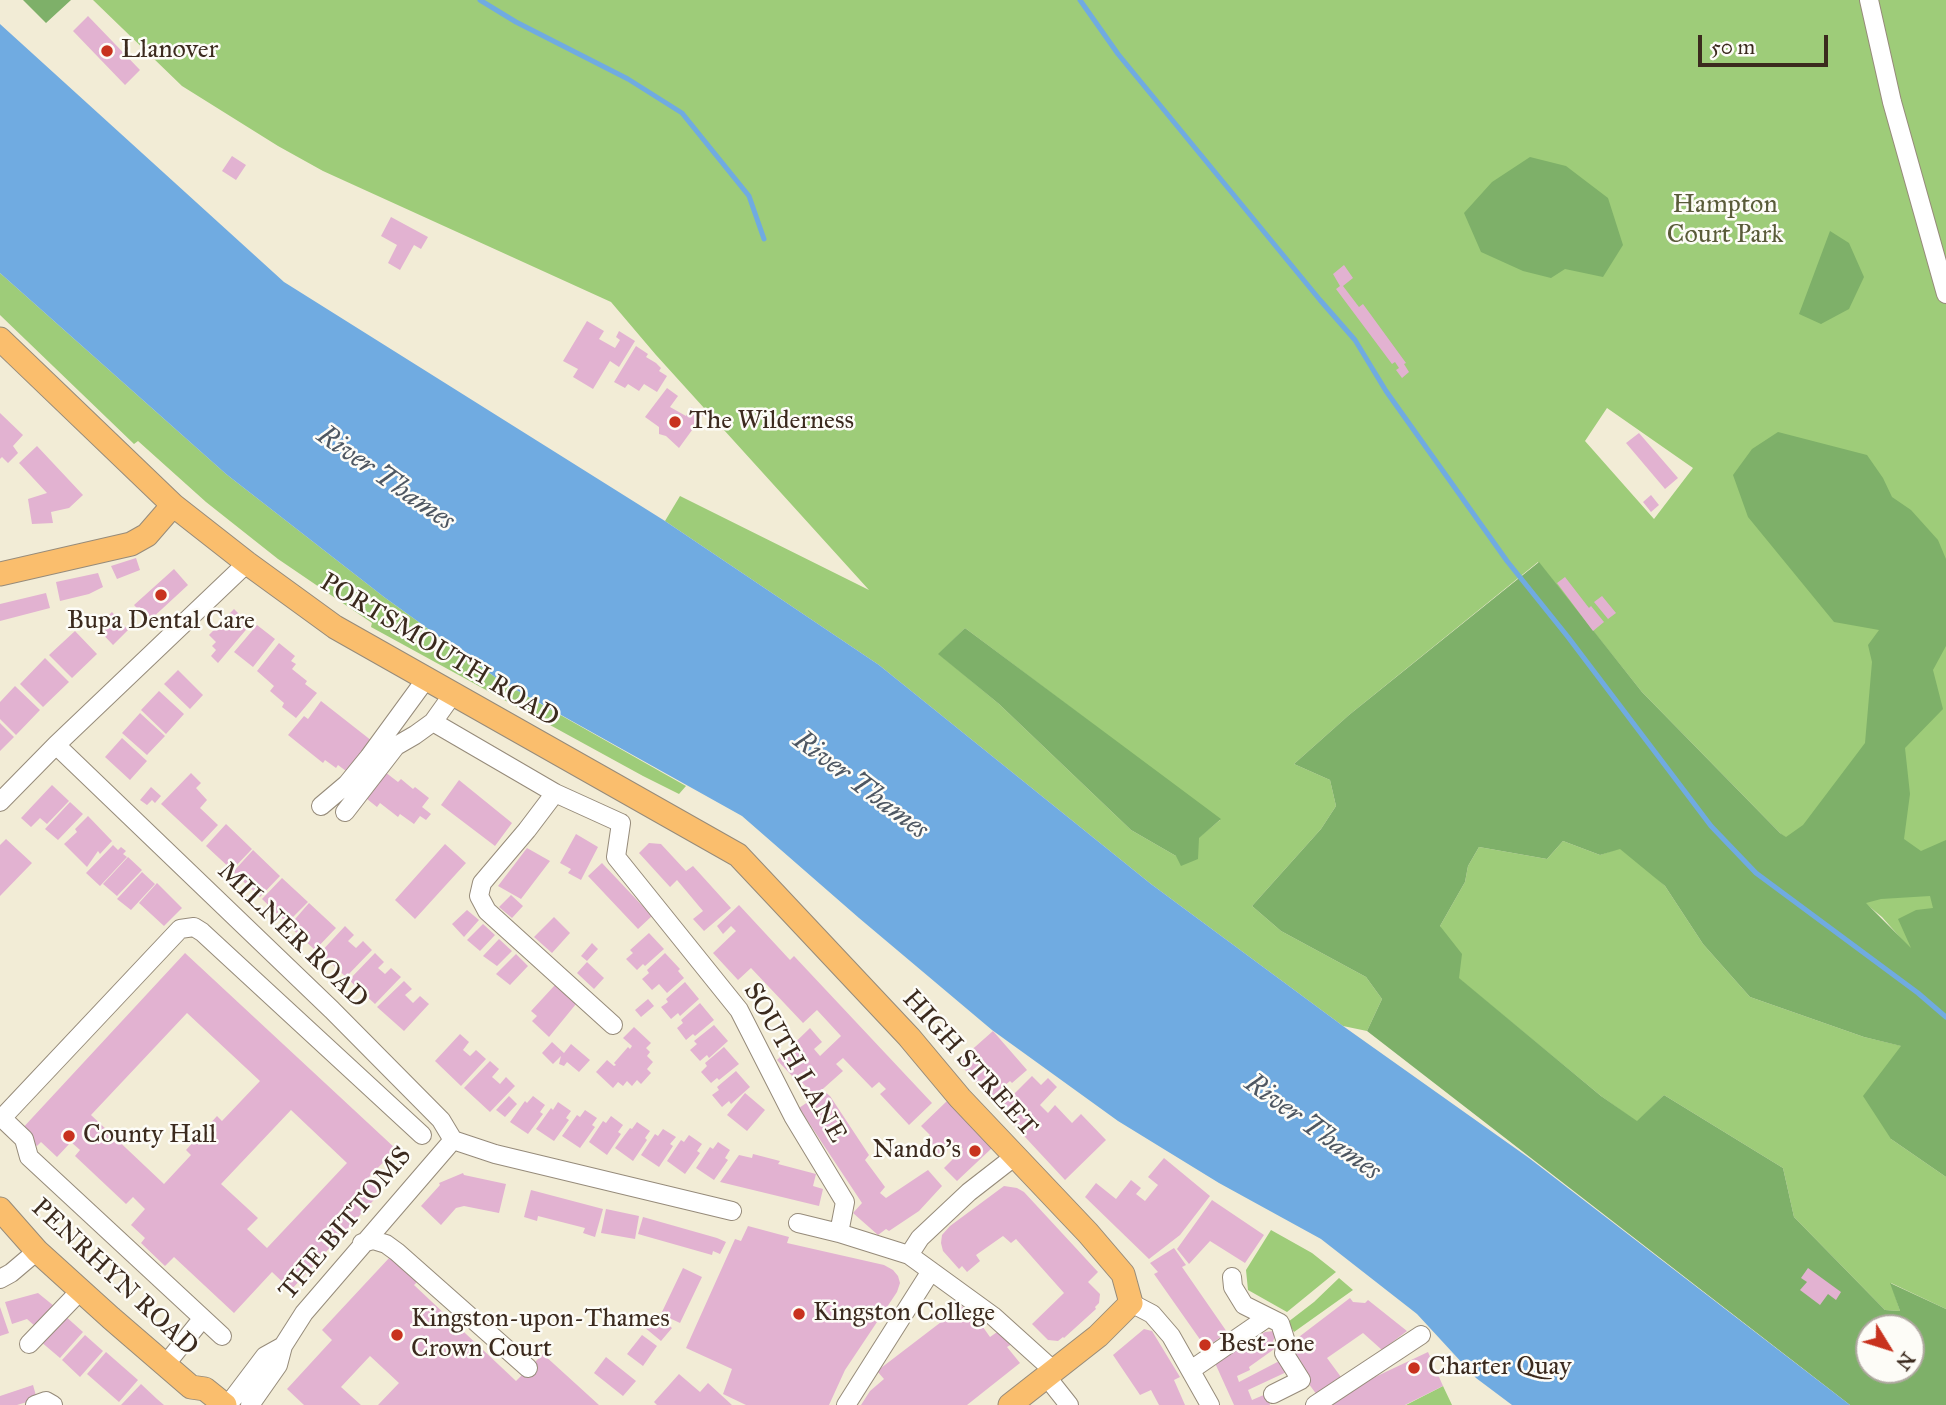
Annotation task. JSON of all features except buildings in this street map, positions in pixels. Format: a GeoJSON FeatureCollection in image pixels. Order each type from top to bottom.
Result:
{"type":"FeatureCollection","features":[{"type":"Feature","properties":{"kind":"main road","name":"PORTSMOUTH ROAD"},"geometry":{"type":"LineString","coordinates":[[1,342],[173,505],[335,627],[640,801]]}},
{"type":"Feature","properties":{"kind":"main road"},"geometry":{"type":"LineString","coordinates":[[0,574],[131,544],[147,535],[173,505]]}},
{"type":"Feature","properties":{"kind":"main road","name":"HIGH STREET"},"geometry":{"type":"LineString","coordinates":[[640,801],[738,855],[909,1037],[1014,1157],[1117,1265],[1126,1281],[1131,1303]]}},
{"type":"Feature","properties":{"kind":"main road","name":"PENRHYN ROAD"},"geometry":{"type":"LineString","coordinates":[[0,1209],[37,1251],[80,1290],[212,1401]]}},
{"type":"Feature","properties":{"kind":"main road"},"geometry":{"type":"LineString","coordinates":[[1010,1405],[1098,1336],[1131,1303]]}},
{"type":"Feature","properties":{"kind":"street"},"geometry":{"type":"LineString","coordinates":[[1869,0],[1892,102],[1946,294]]}},
{"type":"Feature","properties":{"kind":"street"},"geometry":{"type":"LineString","coordinates":[[0,802],[247,563]]}},
{"type":"Feature","properties":{"kind":"street"},"geometry":{"type":"LineString","coordinates":[[321,806],[346,784],[369,757],[426,679]]}},
{"type":"Feature","properties":{"kind":"street"},"geometry":{"type":"LineString","coordinates":[[345,812],[396,746],[433,722],[453,694]]}},
{"type":"Feature","properties":{"kind":"street"},"geometry":{"type":"LineString","coordinates":[[433,722],[555,793],[621,823],[632,815],[640,801]]}},
{"type":"Feature","properties":{"kind":"street","name":"MILNER ROAD"},"geometry":{"type":"LineString","coordinates":[[56,745],[332,1010],[441,1120],[453,1140]]}},
{"type":"Feature","properties":{"kind":"street"},"geometry":{"type":"LineString","coordinates":[[555,793],[482,883],[479,896],[487,911],[613,1025]]}},
{"type":"Feature","properties":{"kind":"street","name":"SOUTH LANE"},"geometry":{"type":"LineString","coordinates":[[621,823],[617,857],[739,1010],[793,1116],[845,1202],[839,1233]]}},
{"type":"Feature","properties":{"kind":"street"},"geometry":{"type":"LineString","coordinates":[[222,1336],[29,1157],[24,1139],[2,1118],[180,929],[194,927],[202,932],[422,1135]]}},
{"type":"Feature","properties":{"kind":"street"},"geometry":{"type":"LineString","coordinates":[[453,1140],[495,1154],[732,1211]]}},
{"type":"Feature","properties":{"kind":"street","name":"THE BITTOMS"},"geometry":{"type":"LineString","coordinates":[[283,1346],[304,1313],[453,1140]]}},
{"type":"Feature","properties":{"kind":"street"},"geometry":{"type":"LineString","coordinates":[[909,1255],[920,1238],[969,1192],[1014,1157]]}},
{"type":"Feature","properties":{"kind":"street"},"geometry":{"type":"LineString","coordinates":[[798,1223],[909,1255],[993,1315],[1050,1374],[1069,1405]]}},
{"type":"Feature","properties":{"kind":"street"},"geometry":{"type":"LineString","coordinates":[[362,1243],[373,1240],[386,1244],[397,1252],[528,1368]]}},
{"type":"Feature","properties":{"kind":"street"},"geometry":{"type":"LineString","coordinates":[[0,1279],[37,1251]]}},
{"type":"Feature","properties":{"kind":"street"},"geometry":{"type":"LineString","coordinates":[[846,1405],[931,1271]]}},
{"type":"Feature","properties":{"kind":"street"},"geometry":{"type":"LineString","coordinates":[[1232,1277],[1233,1287],[1244,1305],[1274,1320],[1286,1342],[1284,1353],[1301,1380],[1273,1394]]}},
{"type":"Feature","properties":{"kind":"street"},"geometry":{"type":"LineString","coordinates":[[29,1344],[80,1290]]}},
{"type":"Feature","properties":{"kind":"street"},"geometry":{"type":"LineString","coordinates":[[1131,1303],[1152,1314],[1162,1325],[1210,1405]]}},
{"type":"Feature","properties":{"kind":"street"},"geometry":{"type":"LineString","coordinates":[[166,1364],[202,1319]]}},
{"type":"Feature","properties":{"kind":"street"},"geometry":{"type":"LineString","coordinates":[[1191,1370],[1211,1355],[1274,1320]]}},
{"type":"Feature","properties":{"kind":"street"},"geometry":{"type":"LineString","coordinates":[[1315,1405],[1421,1335]]}},
{"type":"Feature","properties":{"kind":"street"},"geometry":{"type":"LineString","coordinates":[[212,1401],[265,1356],[283,1346]]}},
{"type":"Feature","properties":{"kind":"street"},"geometry":{"type":"LineString","coordinates":[[250,1405],[278,1365],[283,1346]]}},
{"type":"Feature","properties":{"kind":"street"},"geometry":{"type":"LineString","coordinates":[[35,1405],[46,1401],[52,1405]]}},
{"type":"Feature","properties":{"kind":"green space"},"geometry":{"type":"Polygon","coordinates":[[[23,0],[71,0],[46,23],[23,0]]]}},
{"type":"Feature","properties":{"kind":"green space","name":"Hampton Court Park"},"geometry":{"type":"Polygon","coordinates":[[[93,0],[1946,0],[1946,979],[1912,951],[1882,917],[1780,833],[1642,692],[1538,562],[1349,715],[1294,764],[1330,780],[1336,806],[1321,829],[1252,906],[1281,931],[1366,977],[1382,999],[1367,1031],[1343,1026],[1151,884],[879,665],[665,521],[680,496],[869,590],[611,302],[323,171],[182,86],[93,0]],[[1607,408],[1585,441],[1654,519],[1693,468],[1607,408]],[[965,628],[939,654],[999,704],[1131,830],[1176,856],[1220,820],[965,628]]]}},
{"type":"Feature","properties":{"kind":"green space"},"geometry":{"type":"Polygon","coordinates":[[[1530,157],[1566,166],[1608,198],[1623,245],[1603,277],[1565,269],[1551,278],[1523,271],[1481,252],[1464,213],[1492,182],[1530,157]]]}},
{"type":"Feature","properties":{"kind":"green space"},"geometry":{"type":"Polygon","coordinates":[[[1830,231],[1849,243],[1864,277],[1849,309],[1821,324],[1799,314],[1830,231]]]}},
{"type":"Feature","properties":{"kind":"green space"},"geometry":{"type":"Polygon","coordinates":[[[0,273],[226,474],[384,597],[502,682],[686,786],[679,794],[643,776],[371,627],[372,623],[278,559],[206,502],[138,441],[134,444],[0,315],[0,273]]]}},
{"type":"Feature","properties":{"kind":"green space"},"geometry":{"type":"Polygon","coordinates":[[[1778,432],[1867,455],[1892,497],[1911,510],[1938,540],[1946,559],[1946,646],[1933,670],[1943,709],[1905,748],[1910,794],[1904,839],[1921,851],[1946,840],[1946,1177],[1891,1139],[1863,1096],[1901,1046],[1864,1037],[1750,997],[1703,944],[1665,886],[1620,849],[1600,855],[1563,841],[1547,859],[1479,847],[1468,866],[1465,882],[1440,926],[1462,954],[1459,978],[1601,1096],[1637,1121],[1664,1095],[1783,1168],[1794,1217],[1885,1310],[1900,1311],[1890,1283],[1946,1309],[1946,1405],[1850,1405],[1367,1031],[1382,999],[1366,977],[1281,931],[1252,906],[1321,829],[1336,806],[1330,780],[1294,764],[1349,715],[1539,562],[1642,692],[1780,833],[1786,837],[1803,825],[1865,743],[1872,662],[1868,645],[1879,630],[1834,622],[1748,517],[1733,475],[1752,449],[1778,432]],[[1930,896],[1881,899],[1866,903],[1911,948],[1898,919],[1916,910],[1933,908],[1930,896]]]}},
{"type":"Feature","properties":{"kind":"green space"},"geometry":{"type":"Polygon","coordinates":[[[965,628],[1221,819],[1199,838],[1198,859],[1181,866],[1176,856],[1131,830],[999,704],[938,654],[965,628]]]}},
{"type":"Feature","properties":{"kind":"green space"},"geometry":{"type":"Polygon","coordinates":[[[1563,841],[1600,855],[1620,848],[1642,865],[1665,886],[1703,944],[1750,997],[1864,1037],[1902,1046],[1891,1139],[1946,1177],[1946,1309],[1891,1283],[1900,1311],[1885,1310],[1794,1217],[1783,1168],[1664,1095],[1637,1122],[1601,1096],[1458,978],[1440,926],[1465,882],[1468,866],[1479,847],[1547,859],[1563,841]]]}},
{"type":"Feature","properties":{"kind":"green space"},"geometry":{"type":"Polygon","coordinates":[[[1271,1230],[1312,1253],[1336,1272],[1287,1312],[1248,1290],[1246,1270],[1271,1230]]]}},
{"type":"Feature","properties":{"kind":"green space"},"geometry":{"type":"Polygon","coordinates":[[[1339,1278],[1353,1290],[1294,1332],[1288,1322],[1339,1278]]]}},
{"type":"Feature","properties":{"kind":"green space"},"geometry":{"type":"Polygon","coordinates":[[[1443,1386],[1452,1405],[1406,1405],[1443,1386]]]}},
{"type":"Feature","properties":{"kind":"water","name":"River Thames"},"geometry":{"type":"Polygon","coordinates":[[[0,24],[284,282],[665,521],[879,665],[1151,884],[1343,1026],[1529,1158],[1850,1405],[1512,1405],[1476,1378],[1417,1314],[1321,1239],[1219,1183],[1118,1121],[992,1030],[742,816],[502,682],[384,597],[226,474],[0,273],[0,24]]]}},
{"type":"Feature","properties":{"kind":"waterway"},"geometry":{"type":"LineString","coordinates":[[480,0],[516,22],[628,79],[682,113],[749,196],[764,239]]}},
{"type":"Feature","properties":{"kind":"waterway"},"geometry":{"type":"LineString","coordinates":[[1080,0],[1118,54],[1355,340],[1386,391],[1507,561],[1711,826],[1756,873],[1918,993],[1946,1017]]}},
{"type":"Feature","properties":{"kind":"place","name":"Llanover"},"geometry":{"type":"Point","coordinates":[107,51]}},
{"type":"Feature","properties":{"kind":"place","name":"The Wilderness"},"geometry":{"type":"Point","coordinates":[675,422]}},
{"type":"Feature","properties":{"kind":"place","name":"Bupa Dental Care"},"geometry":{"type":"Point","coordinates":[161,595]}},
{"type":"Feature","properties":{"kind":"place","name":"County Hall"},"geometry":{"type":"Point","coordinates":[69,1136]}},
{"type":"Feature","properties":{"kind":"place","name":"Nando's"},"geometry":{"type":"Point","coordinates":[975,1151]}},
{"type":"Feature","properties":{"kind":"place","name":"Kingston College"},"geometry":{"type":"Point","coordinates":[799,1314]}},
{"type":"Feature","properties":{"kind":"place","name":"Kingston-upon-Thames Crown Court"},"geometry":{"type":"Point","coordinates":[397,1335]}},
{"type":"Feature","properties":{"kind":"place","name":"Best-one"},"geometry":{"type":"Point","coordinates":[1205,1345]}},
{"type":"Feature","properties":{"kind":"place","name":"Charter Quay"},"geometry":{"type":"Point","coordinates":[1414,1368]}}]}
